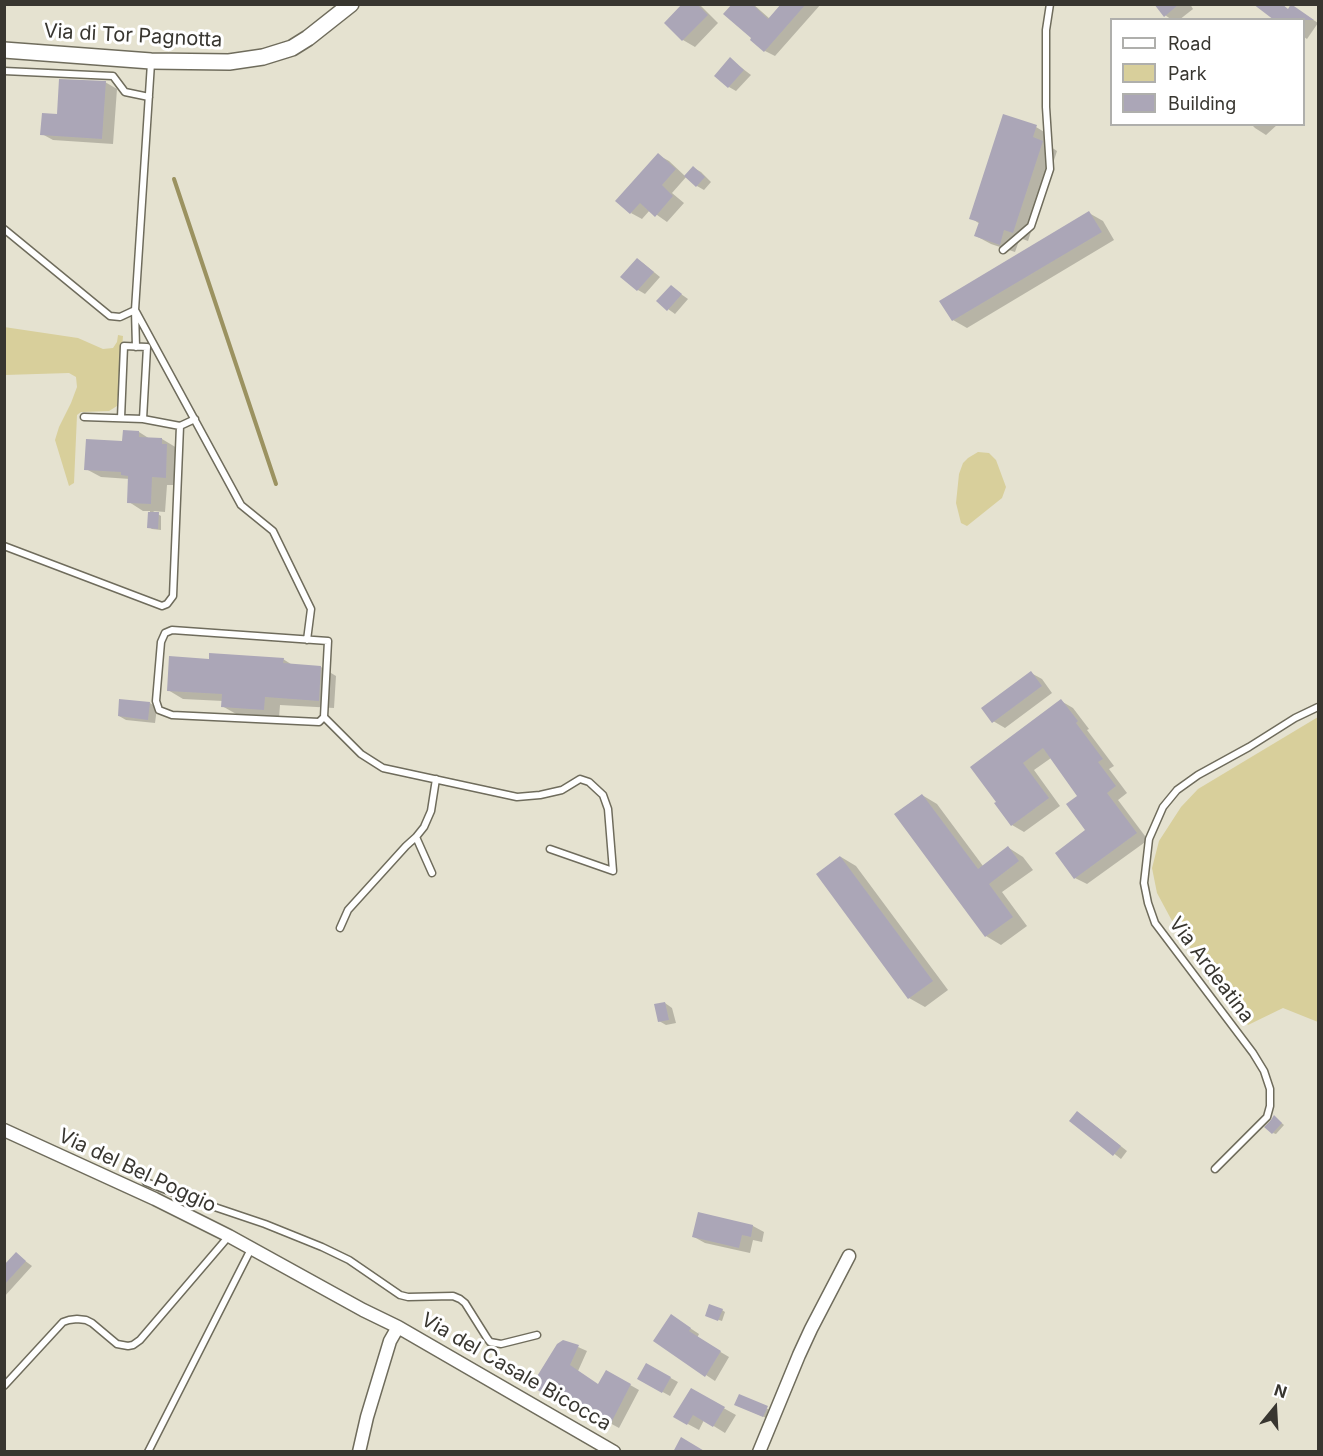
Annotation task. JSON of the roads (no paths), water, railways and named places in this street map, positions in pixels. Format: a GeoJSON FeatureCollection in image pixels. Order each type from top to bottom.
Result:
{"type":"FeatureCollection","features":[{"type":"Feature","properties":{"kind":"street","name":"Via di Tor Pagnotta"},"geometry":{"type":"LineString","coordinates":[[4,50],[151,61],[229,62],[263,57],[292,48],[351,4]]}},
{"type":"Feature","properties":{"kind":"street","name":"Via del Bel Poggio"},"geometry":{"type":"LineString","coordinates":[[4,1130],[155,1199],[398,1327]]}},
{"type":"Feature","properties":{"kind":"street"},"geometry":{"type":"LineString","coordinates":[[759,1452],[807,1337],[849,1256]]}},
{"type":"Feature","properties":{"kind":"street"},"geometry":{"type":"LineString","coordinates":[[359,1452],[390,1341],[398,1327]]}},
{"type":"Feature","properties":{"kind":"street","name":"Via del Casale Bicocca"},"geometry":{"type":"LineString","coordinates":[[398,1327],[614,1452]]}},
{"type":"Feature","properties":{"kind":"lane"},"geometry":{"type":"LineString","coordinates":[[1003,250],[1031,226],[1050,169],[1046,107],[1046,30],[1050,4]]}},
{"type":"Feature","properties":{"kind":"lane"},"geometry":{"type":"LineString","coordinates":[[136,346],[135,310],[151,61]]}},
{"type":"Feature","properties":{"kind":"lane"},"geometry":{"type":"LineString","coordinates":[[4,71],[113,76],[125,92],[149,97]]}},
{"type":"Feature","properties":{"kind":"lane"},"geometry":{"type":"LineString","coordinates":[[4,229],[110,316],[120,317],[135,310]]}},
{"type":"Feature","properties":{"kind":"lane"},"geometry":{"type":"LineString","coordinates":[[135,310],[241,505],[273,531],[311,609],[307,640]]}},
{"type":"Feature","properties":{"kind":"lane"},"geometry":{"type":"LineString","coordinates":[[121,418],[124,346],[136,346],[147,347],[143,419]]}},
{"type":"Feature","properties":{"kind":"lane"},"geometry":{"type":"LineString","coordinates":[[84,417],[143,419],[180,426],[195,419]]}},
{"type":"Feature","properties":{"kind":"lane"},"geometry":{"type":"LineString","coordinates":[[4,546],[162,606],[167,604],[173,596],[180,426]]}},
{"type":"Feature","properties":{"kind":"lane"},"geometry":{"type":"LineString","coordinates":[[172,630],[328,641],[324,717],[319,722],[172,715],[159,710],[156,701],[161,642],[165,633],[172,630]]}},
{"type":"Feature","properties":{"kind":"lane","name":"Via Ardeatina"},"geometry":{"type":"LineString","coordinates":[[1215,1169],[1267,1117],[1270,1106],[1270,1089],[1267,1077],[1253,1053],[1155,923],[1144,883],[1149,839],[1163,807],[1177,790],[1198,775],[1318,707]]}},
{"type":"Feature","properties":{"kind":"lane"},"geometry":{"type":"LineString","coordinates":[[324,717],[362,754],[383,768],[517,797],[562,790],[580,779],[589,782],[603,795],[608,809],[613,871],[550,849]]}},
{"type":"Feature","properties":{"kind":"lane"},"geometry":{"type":"LineString","coordinates":[[340,928],[348,910],[406,846],[417,837],[428,820],[436,779]]}},
{"type":"Feature","properties":{"kind":"lane"},"geometry":{"type":"LineString","coordinates":[[417,837],[432,873]]}},
{"type":"Feature","properties":{"kind":"lane"},"geometry":{"type":"LineString","coordinates":[[146,1182],[265,1224],[322,1247],[349,1260],[400,1295],[408,1298],[453,1296],[460,1299],[465,1303],[490,1342],[501,1344],[537,1335]]}},
{"type":"Feature","properties":{"kind":"lane"},"geometry":{"type":"LineString","coordinates":[[4,1386],[63,1322],[69,1320],[86,1320],[117,1344],[133,1345],[140,1340],[229,1236]]}},
{"type":"Feature","properties":{"kind":"lane"},"geometry":{"type":"LineString","coordinates":[[148,1452],[251,1248]]}},
{"type":"Feature","properties":{"kind":"waterway"},"geometry":{"type":"LineString","coordinates":[[174,179],[276,484]]}}]}
